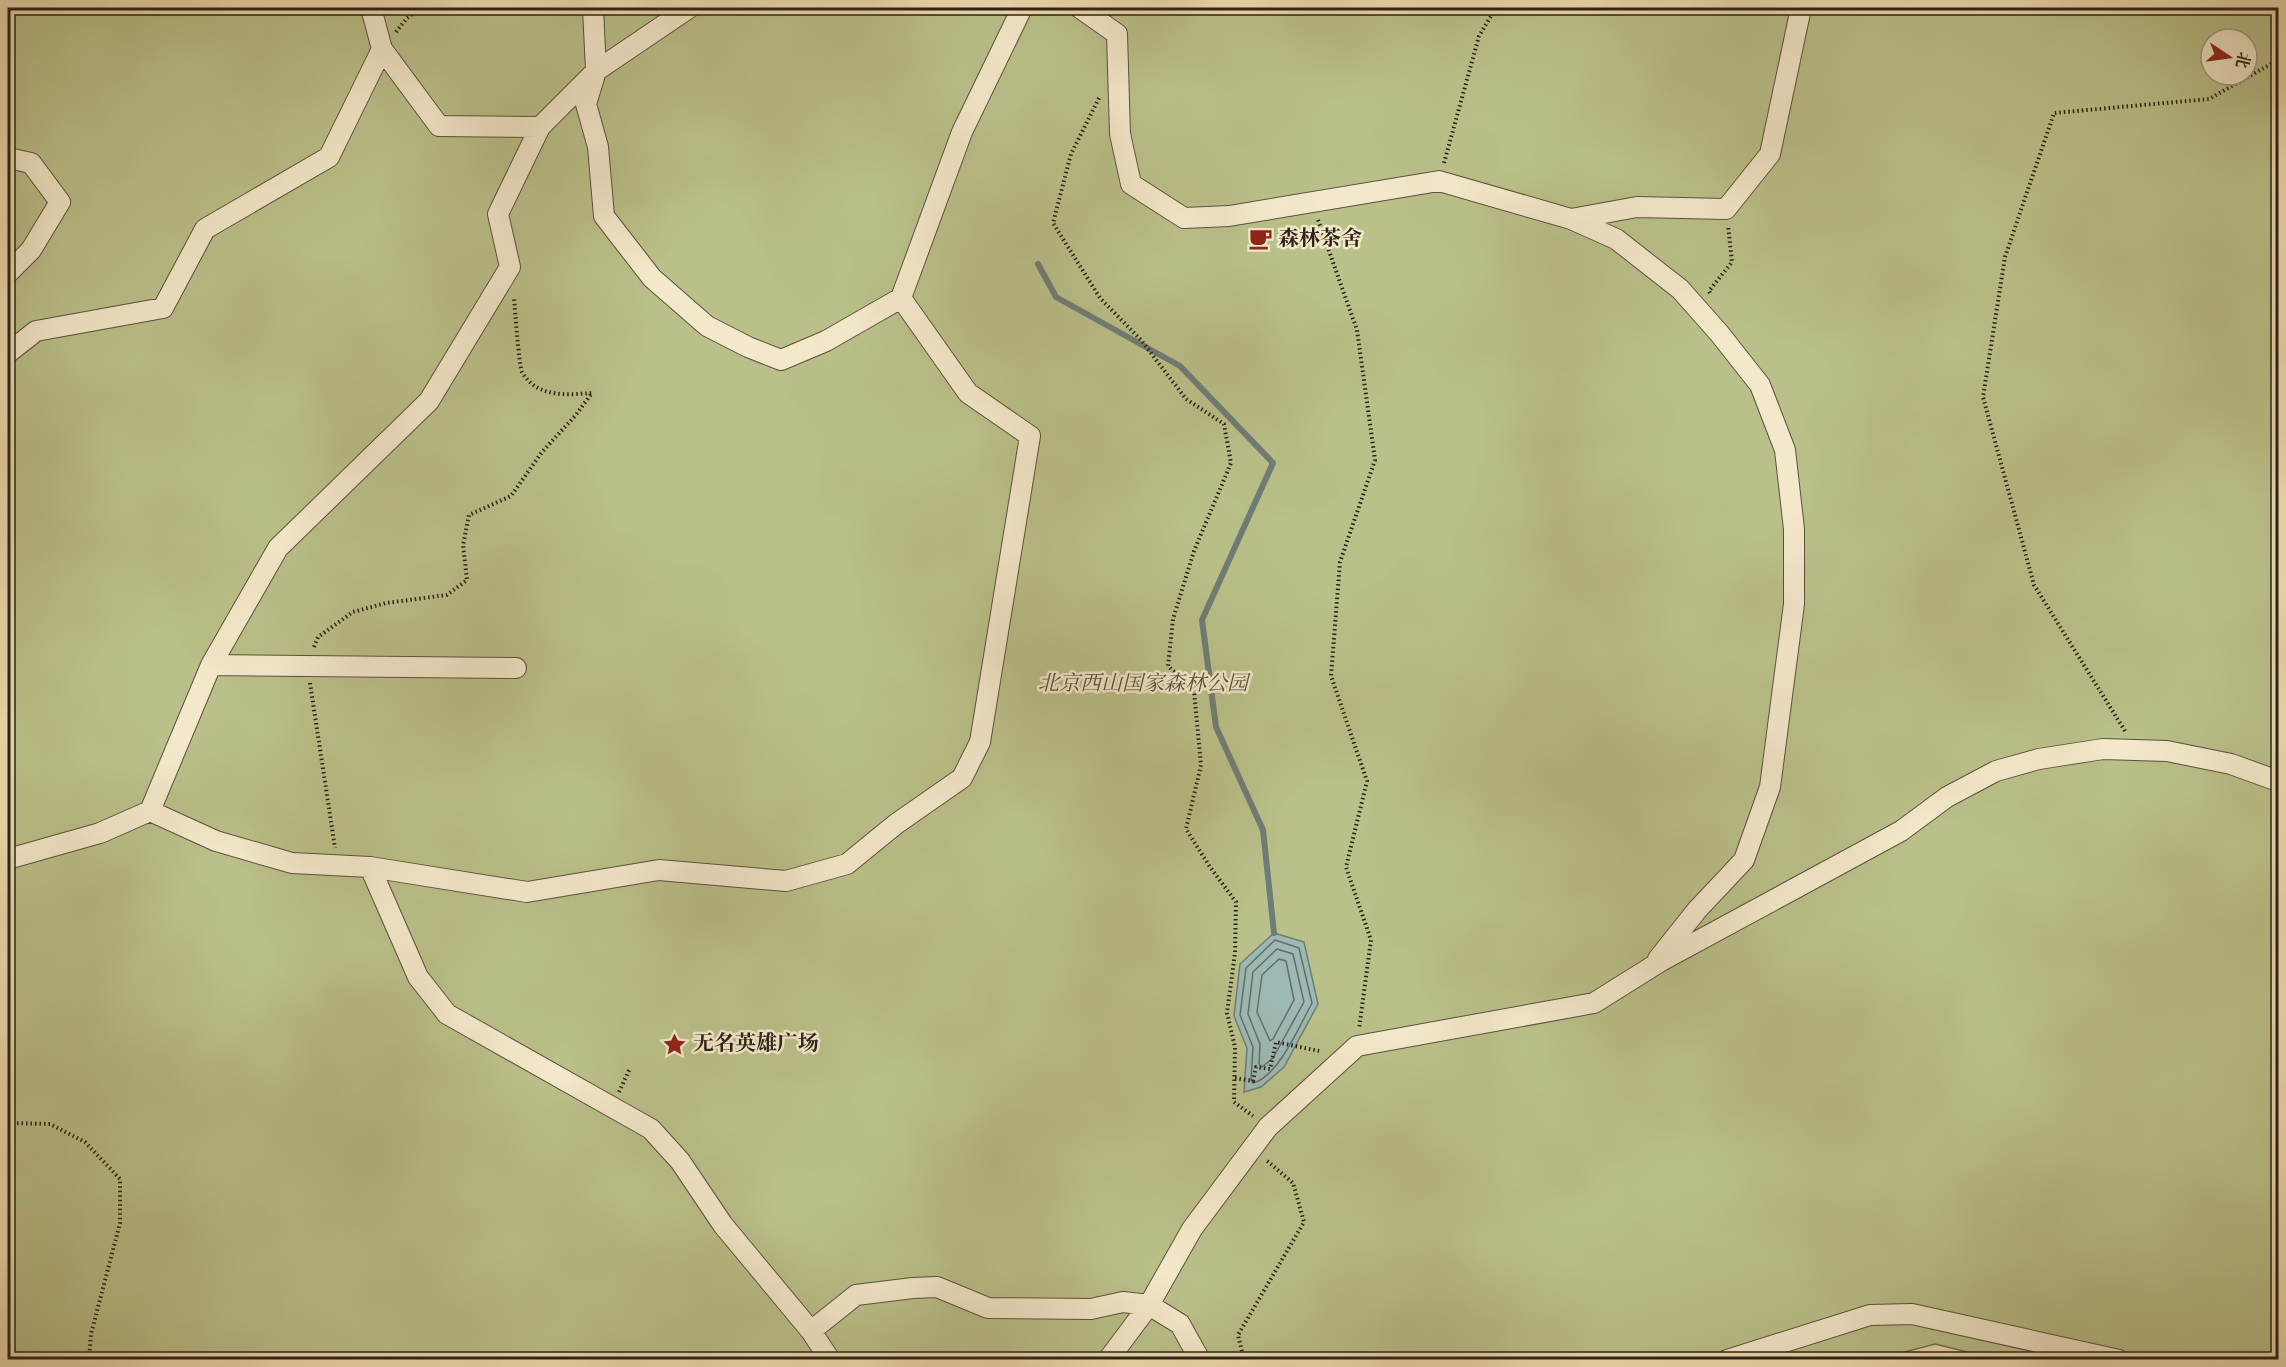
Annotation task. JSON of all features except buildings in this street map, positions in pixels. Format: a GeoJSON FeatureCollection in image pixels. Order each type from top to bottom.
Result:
{"type":"FeatureCollection","features":[{"type":"Feature","properties":{"kind":"street"},"geometry":{"type":"LineString","coordinates":[[371,8],[382,49],[439,126],[540,128]]}},
{"type":"Feature","properties":{"kind":"street"},"geometry":{"type":"LineString","coordinates":[[593,8],[596,71],[586,104],[598,147],[604,216],[652,278],[707,326],[748,347],[781,360],[826,341],[901,298],[962,132],[1022,8]]}},
{"type":"Feature","properties":{"kind":"street"},"geometry":{"type":"LineString","coordinates":[[8,859],[100,833],[150,811],[211,665],[278,548],[429,401],[510,267],[498,214],[540,128],[596,71],[689,8]]}},
{"type":"Feature","properties":{"kind":"street"},"geometry":{"type":"LineString","coordinates":[[1080,8],[1117,34],[1120,134],[1131,184],[1184,218],[1229,216],[1439,181],[1571,219],[1616,239],[1680,289],[1760,385],[1785,450],[1792,518],[1794,604],[1770,787],[1744,860],[1697,910],[1651,967]]}},
{"type":"Feature","properties":{"kind":"street"},"geometry":{"type":"LineString","coordinates":[[1571,219],[1637,207],[1726,209],[1770,154],[1801,8]]}},
{"type":"Feature","properties":{"kind":"street"},"geometry":{"type":"LineString","coordinates":[[8,353],[36,330],[163,308],[205,230],[329,157],[382,49]]}},
{"type":"Feature","properties":{"kind":"street"},"geometry":{"type":"LineString","coordinates":[[8,158],[31,163],[60,202],[31,250],[8,273]]}},
{"type":"Feature","properties":{"kind":"street"},"geometry":{"type":"LineString","coordinates":[[150,811],[216,842],[292,863],[370,867],[527,892],[659,870],[786,881],[847,864],[896,824],[962,778],[980,742],[1030,436],[968,393],[901,298]]}},
{"type":"Feature","properties":{"kind":"street"},"geometry":{"type":"LineString","coordinates":[[211,665],[516,669]]}},
{"type":"Feature","properties":{"kind":"street"},"geometry":{"type":"LineString","coordinates":[[1108,1359],[1149,1305],[1192,1229],[1268,1127],[1357,1046],[1594,1003],[1651,967],[1901,831],[1947,797],[1996,771],[2039,759],[2103,749],[2167,751],[2231,764],[2278,781]]}},
{"type":"Feature","properties":{"kind":"street"},"geometry":{"type":"LineString","coordinates":[[370,867],[418,977],[447,1014],[651,1129],[680,1161],[723,1225],[811,1331],[830,1359]]}},
{"type":"Feature","properties":{"kind":"street"},"geometry":{"type":"LineString","coordinates":[[811,1331],[856,1295],[937,1287],[988,1308],[1091,1309],[1123,1302],[1149,1305],[1180,1324],[1200,1359]]}},
{"type":"Feature","properties":{"kind":"street"},"geometry":{"type":"LineString","coordinates":[[1727,1359],[1870,1315],[1912,1314],[2119,1359]]}},
{"type":"Feature","properties":{"kind":"path"},"geometry":{"type":"LineString","coordinates":[[382,49],[406,18],[420,8]]}},
{"type":"Feature","properties":{"kind":"path"},"geometry":{"type":"LineString","coordinates":[[1439,181],[1479,36],[1496,8]]}},
{"type":"Feature","properties":{"kind":"path"},"geometry":{"type":"LineString","coordinates":[[2136,750],[2034,585],[1983,397],[2005,257],[2054,113],[2209,99],[2278,60]]}},
{"type":"Feature","properties":{"kind":"path"},"geometry":{"type":"LineString","coordinates":[[1102,92],[1071,154],[1053,223],[1100,298],[1141,340],[1186,399],[1224,424],[1231,463],[1194,551],[1173,619],[1168,666],[1194,691],[1201,765],[1186,829],[1236,903],[1235,953],[1227,1013],[1235,1047],[1234,1102],[1268,1127]]}},
{"type":"Feature","properties":{"kind":"path"},"geometry":{"type":"LineString","coordinates":[[1312,202],[1357,330],[1374,460],[1340,562],[1331,676],[1366,781],[1347,867],[1371,939],[1357,1046]]}},
{"type":"Feature","properties":{"kind":"path"},"geometry":{"type":"LineString","coordinates":[[1712,301],[1709,291],[1732,262],[1726,209]]}},
{"type":"Feature","properties":{"kind":"path"},"geometry":{"type":"LineString","coordinates":[[338,865],[307,666],[318,637],[353,612],[386,603],[447,595],[467,580],[463,545],[469,515],[511,496],[542,452],[576,416],[592,393],[564,396],[538,390],[521,371],[510,267]]}},
{"type":"Feature","properties":{"kind":"path"},"geometry":{"type":"LineString","coordinates":[[1234,1078],[1253,1081],[1256,1067],[1270,1069],[1276,1042],[1318,1051]]}},
{"type":"Feature","properties":{"kind":"path"},"geometry":{"type":"LineString","coordinates":[[612,1107],[630,1068]]}},
{"type":"Feature","properties":{"kind":"path"},"geometry":{"type":"LineString","coordinates":[[8,1123],[50,1124],[85,1142],[120,1179],[120,1223],[91,1334],[90,1359]]}},
{"type":"Feature","properties":{"kind":"path"},"geometry":{"type":"LineString","coordinates":[[1244,1359],[1238,1335],[1304,1222],[1293,1183],[1253,1149]]}},
{"type":"Feature","properties":{"kind":"green space","name":"北京西山国家森林公园"},"geometry":{"type":"Polygon","coordinates":[[[8,8],[2278,8],[2278,1359],[2000,1360],[1935,1344],[1874,1360],[8,1359],[8,8]]]}},
{"type":"Feature","properties":{"kind":"water"},"geometry":{"type":"Polygon","coordinates":[[[1274,933],[1304,942],[1318,1004],[1284,1067],[1261,1087],[1244,1092],[1247,1048],[1234,1016],[1240,964],[1274,933]]]}},
{"type":"Feature","properties":{"kind":"waterway"},"geometry":{"type":"LineString","coordinates":[[1038,264],[1056,297],[1180,366],[1273,463],[1202,620],[1216,727],[1263,830],[1274,933]]}},
{"type":"Feature","properties":{"kind":"place","name":"森林茶舍"},"geometry":{"type":"Point","coordinates":[1260,239]}},
{"type":"Feature","properties":{"kind":"place","name":"无名英雄广场"},"geometry":{"type":"Point","coordinates":[675,1044]}}]}
